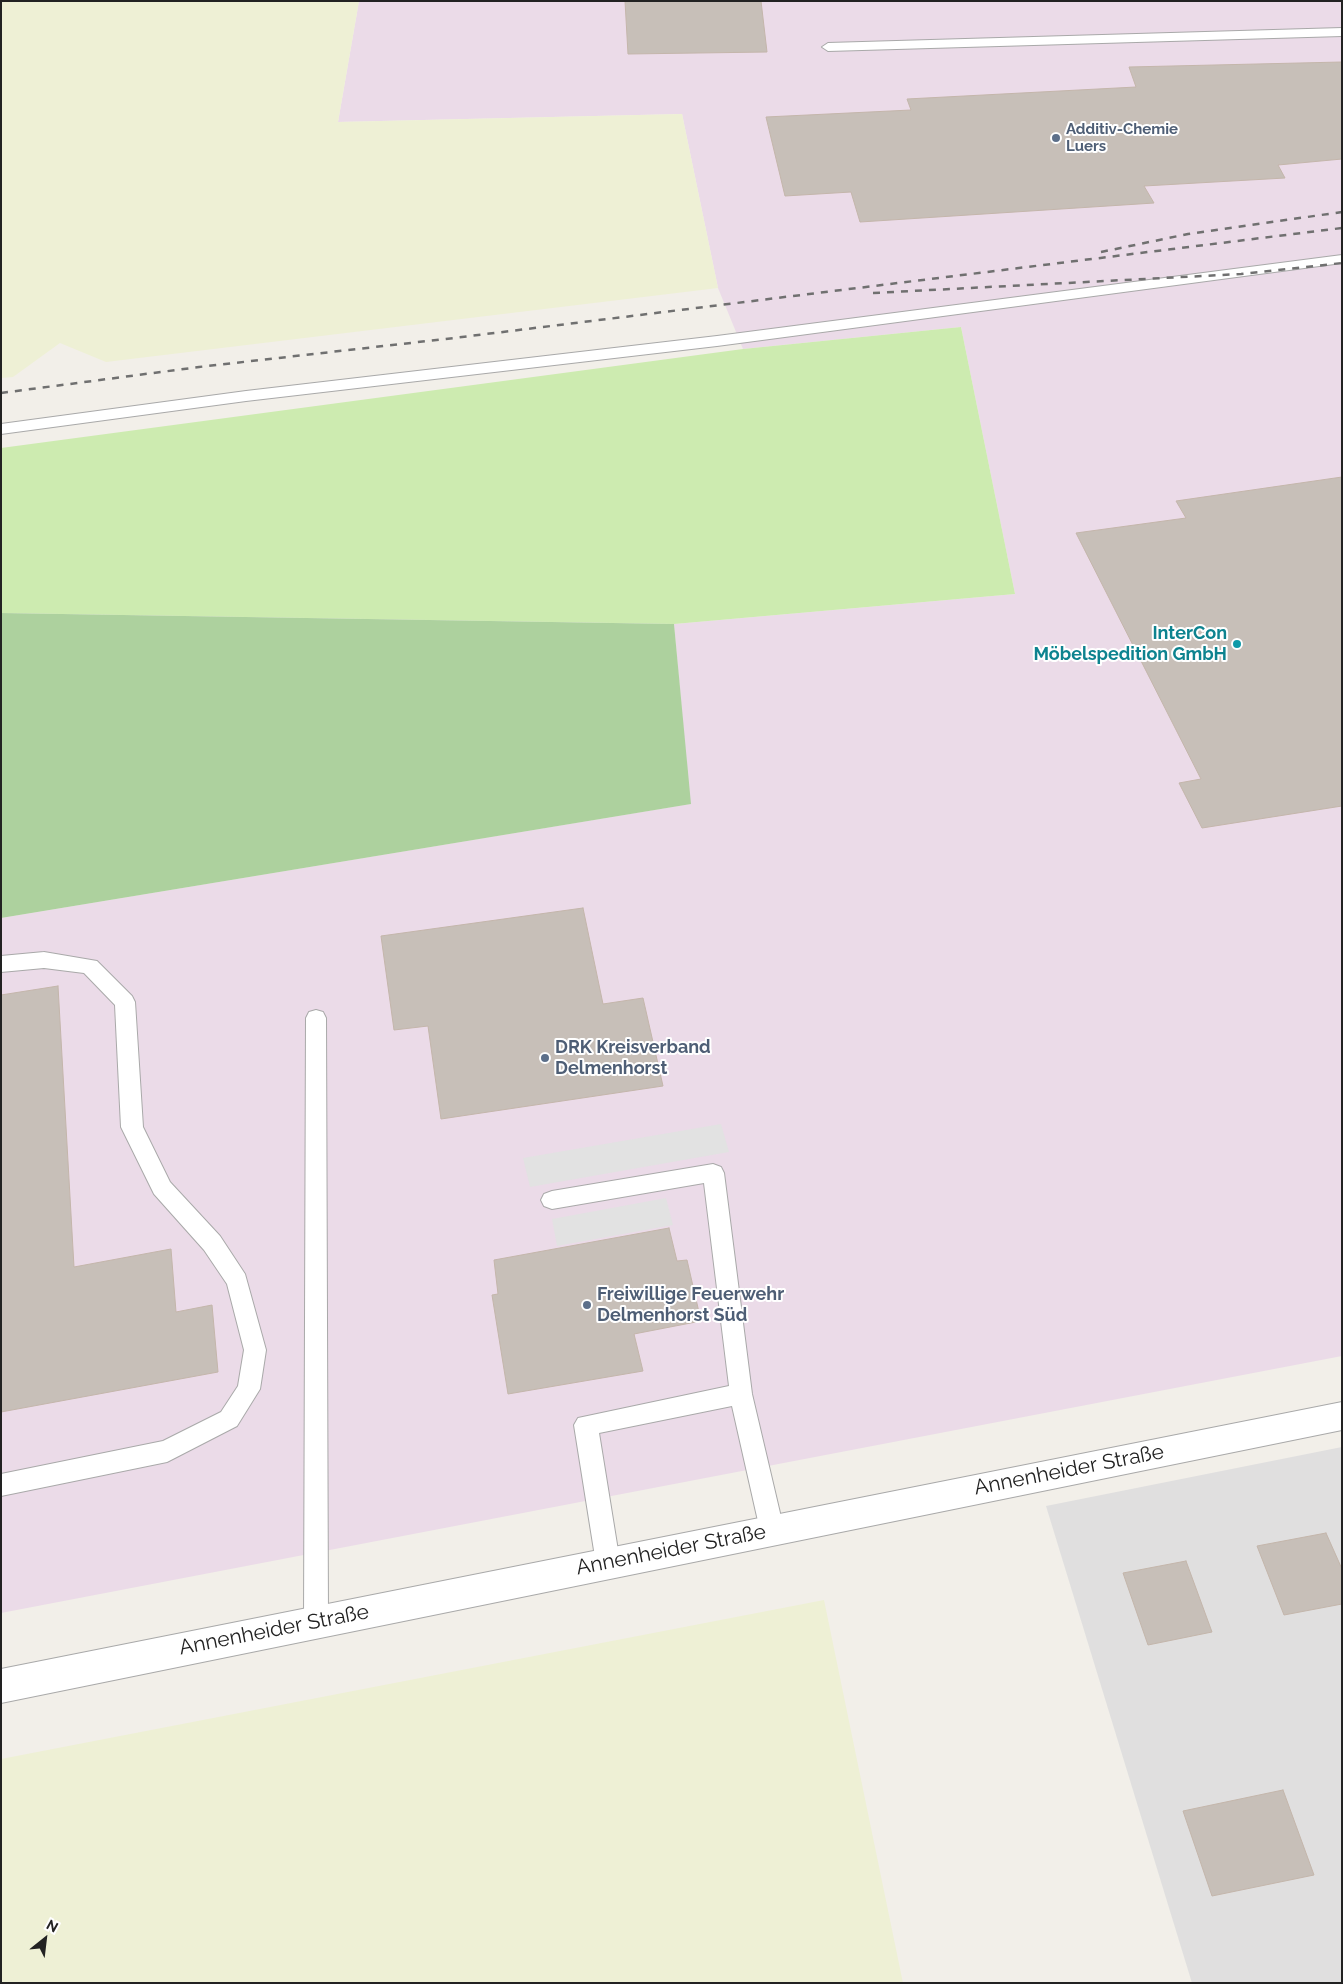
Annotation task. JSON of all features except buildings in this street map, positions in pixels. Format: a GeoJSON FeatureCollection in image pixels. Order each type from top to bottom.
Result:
{"type":"FeatureCollection","features":[{"type":"Feature","properties":{"kind":"street","name":"Annenheider Straße"},"geometry":{"type":"LineString","coordinates":[[1,1686],[1342,1416]]}},
{"type":"Feature","properties":{"kind":"lane"},"geometry":{"type":"LineString","coordinates":[[828,47],[1342,32]]}},
{"type":"Feature","properties":{"kind":"lane"},"geometry":{"type":"LineString","coordinates":[[1,429],[246,396],[717,341],[1342,260]]}},
{"type":"Feature","properties":{"kind":"lane"},"geometry":{"type":"LineString","coordinates":[[1,964],[44,960],[90,966],[125,1002],[132,1127],[162,1188],[212,1243],[237,1281],[255,1350],[249,1389],[229,1420],[167,1451],[1,1485]]}},
{"type":"Feature","properties":{"kind":"lane"},"geometry":{"type":"LineString","coordinates":[[316,1018],[316,1622]]}},
{"type":"Feature","properties":{"kind":"lane"},"geometry":{"type":"LineString","coordinates":[[552,1200],[712,1173],[741,1394],[772,1530]]}},
{"type":"Feature","properties":{"kind":"lane"},"geometry":{"type":"LineString","coordinates":[[608,1563],[586,1425],[741,1394]]}},
{"type":"Feature","properties":{"kind":"shaded area"},"geometry":{"type":"Polygon","coordinates":[[[359,1],[1342,1],[1342,1356],[1,1613],[1,918],[690,804],[674,624],[1015,594],[961,327],[743,349],[718,288],[682,114],[338,122],[359,1]]]}},
{"type":"Feature","properties":{"kind":"shaded area"},"geometry":{"type":"Polygon","coordinates":[[[721,1124],[729,1152],[530,1187],[523,1158],[721,1124]]]}},
{"type":"Feature","properties":{"kind":"shaded area"},"geometry":{"type":"Polygon","coordinates":[[[666,1198],[673,1225],[557,1246],[552,1219],[666,1198]]]}},
{"type":"Feature","properties":{"kind":"shaded area"},"geometry":{"type":"Polygon","coordinates":[[[1342,1447],[1342,1983],[1192,1983],[1046,1506],[1342,1447]]]}},
{"type":"Feature","properties":{"kind":"green space"},"geometry":{"type":"Polygon","coordinates":[[[1,1],[359,1],[338,122],[682,114],[718,288],[106,362],[60,343],[13,377],[1,378],[1,1]]]}},
{"type":"Feature","properties":{"kind":"green space"},"geometry":{"type":"Polygon","coordinates":[[[961,327],[1015,594],[674,624],[1,613],[1,448],[743,349],[961,327]]]}},
{"type":"Feature","properties":{"kind":"green space"},"geometry":{"type":"Polygon","coordinates":[[[1,613],[674,624],[691,804],[1,918],[1,613]]]}},
{"type":"Feature","properties":{"kind":"green space"},"geometry":{"type":"Polygon","coordinates":[[[824,1600],[903,1983],[1,1983],[1,1759],[824,1600]]]}},
{"type":"Feature","properties":{"kind":"railway"},"geometry":{"type":"LineString","coordinates":[[1101,252],[1188,234],[1342,212]]}},
{"type":"Feature","properties":{"kind":"railway"},"geometry":{"type":"LineString","coordinates":[[1,393],[199,367],[454,338],[1342,228]]}},
{"type":"Feature","properties":{"kind":"railway"},"geometry":{"type":"LineString","coordinates":[[873,293],[1241,274],[1342,263]]}},
{"type":"Feature","properties":{"kind":"place","name":"Additiv-Chemie Luers"},"geometry":{"type":"Point","coordinates":[1056,138]}},
{"type":"Feature","properties":{"kind":"place","name":"InterCon Möbelspedition GmbH"},"geometry":{"type":"Point","coordinates":[1237,644]}},
{"type":"Feature","properties":{"kind":"place","name":"DRK Kreisverband Delmenhorst"},"geometry":{"type":"Point","coordinates":[545,1058]}},
{"type":"Feature","properties":{"kind":"place","name":"Freiwillige Feuerwehr Delmenhorst Süd"},"geometry":{"type":"Point","coordinates":[587,1305]}}]}
